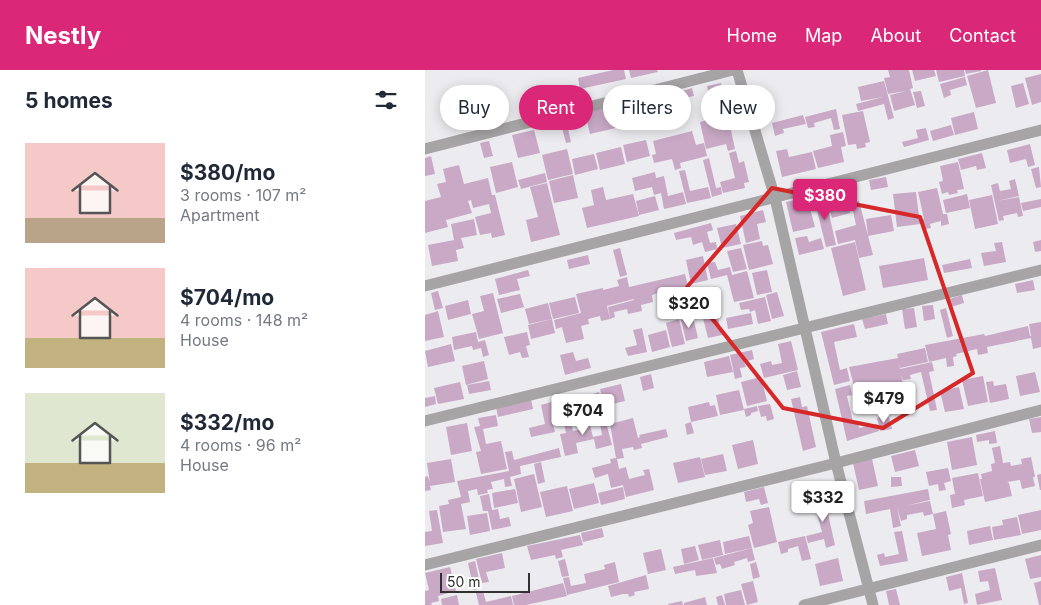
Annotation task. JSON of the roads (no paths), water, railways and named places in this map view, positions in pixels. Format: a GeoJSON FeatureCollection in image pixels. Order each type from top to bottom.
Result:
{"type":"FeatureCollection","features":[{"type":"Feature","properties":{"kind":"street"},"geometry":{"type":"LineString","coordinates":[[425,149],[733,70]]}},
{"type":"Feature","properties":{"kind":"street"},"geometry":{"type":"LineString","coordinates":[[737,70],[775,198],[836,463],[873,605]]}},
{"type":"Feature","properties":{"kind":"street"},"geometry":{"type":"LineString","coordinates":[[425,286],[1041,130]]}},
{"type":"Feature","properties":{"kind":"street"},"geometry":{"type":"LineString","coordinates":[[425,421],[1041,270]]}},
{"type":"Feature","properties":{"kind":"street"},"geometry":{"type":"LineString","coordinates":[[425,565],[1041,410]]}},
{"type":"Feature","properties":{"kind":"street"},"geometry":{"type":"LineString","coordinates":[[804,605],[1041,545]]}}]}
